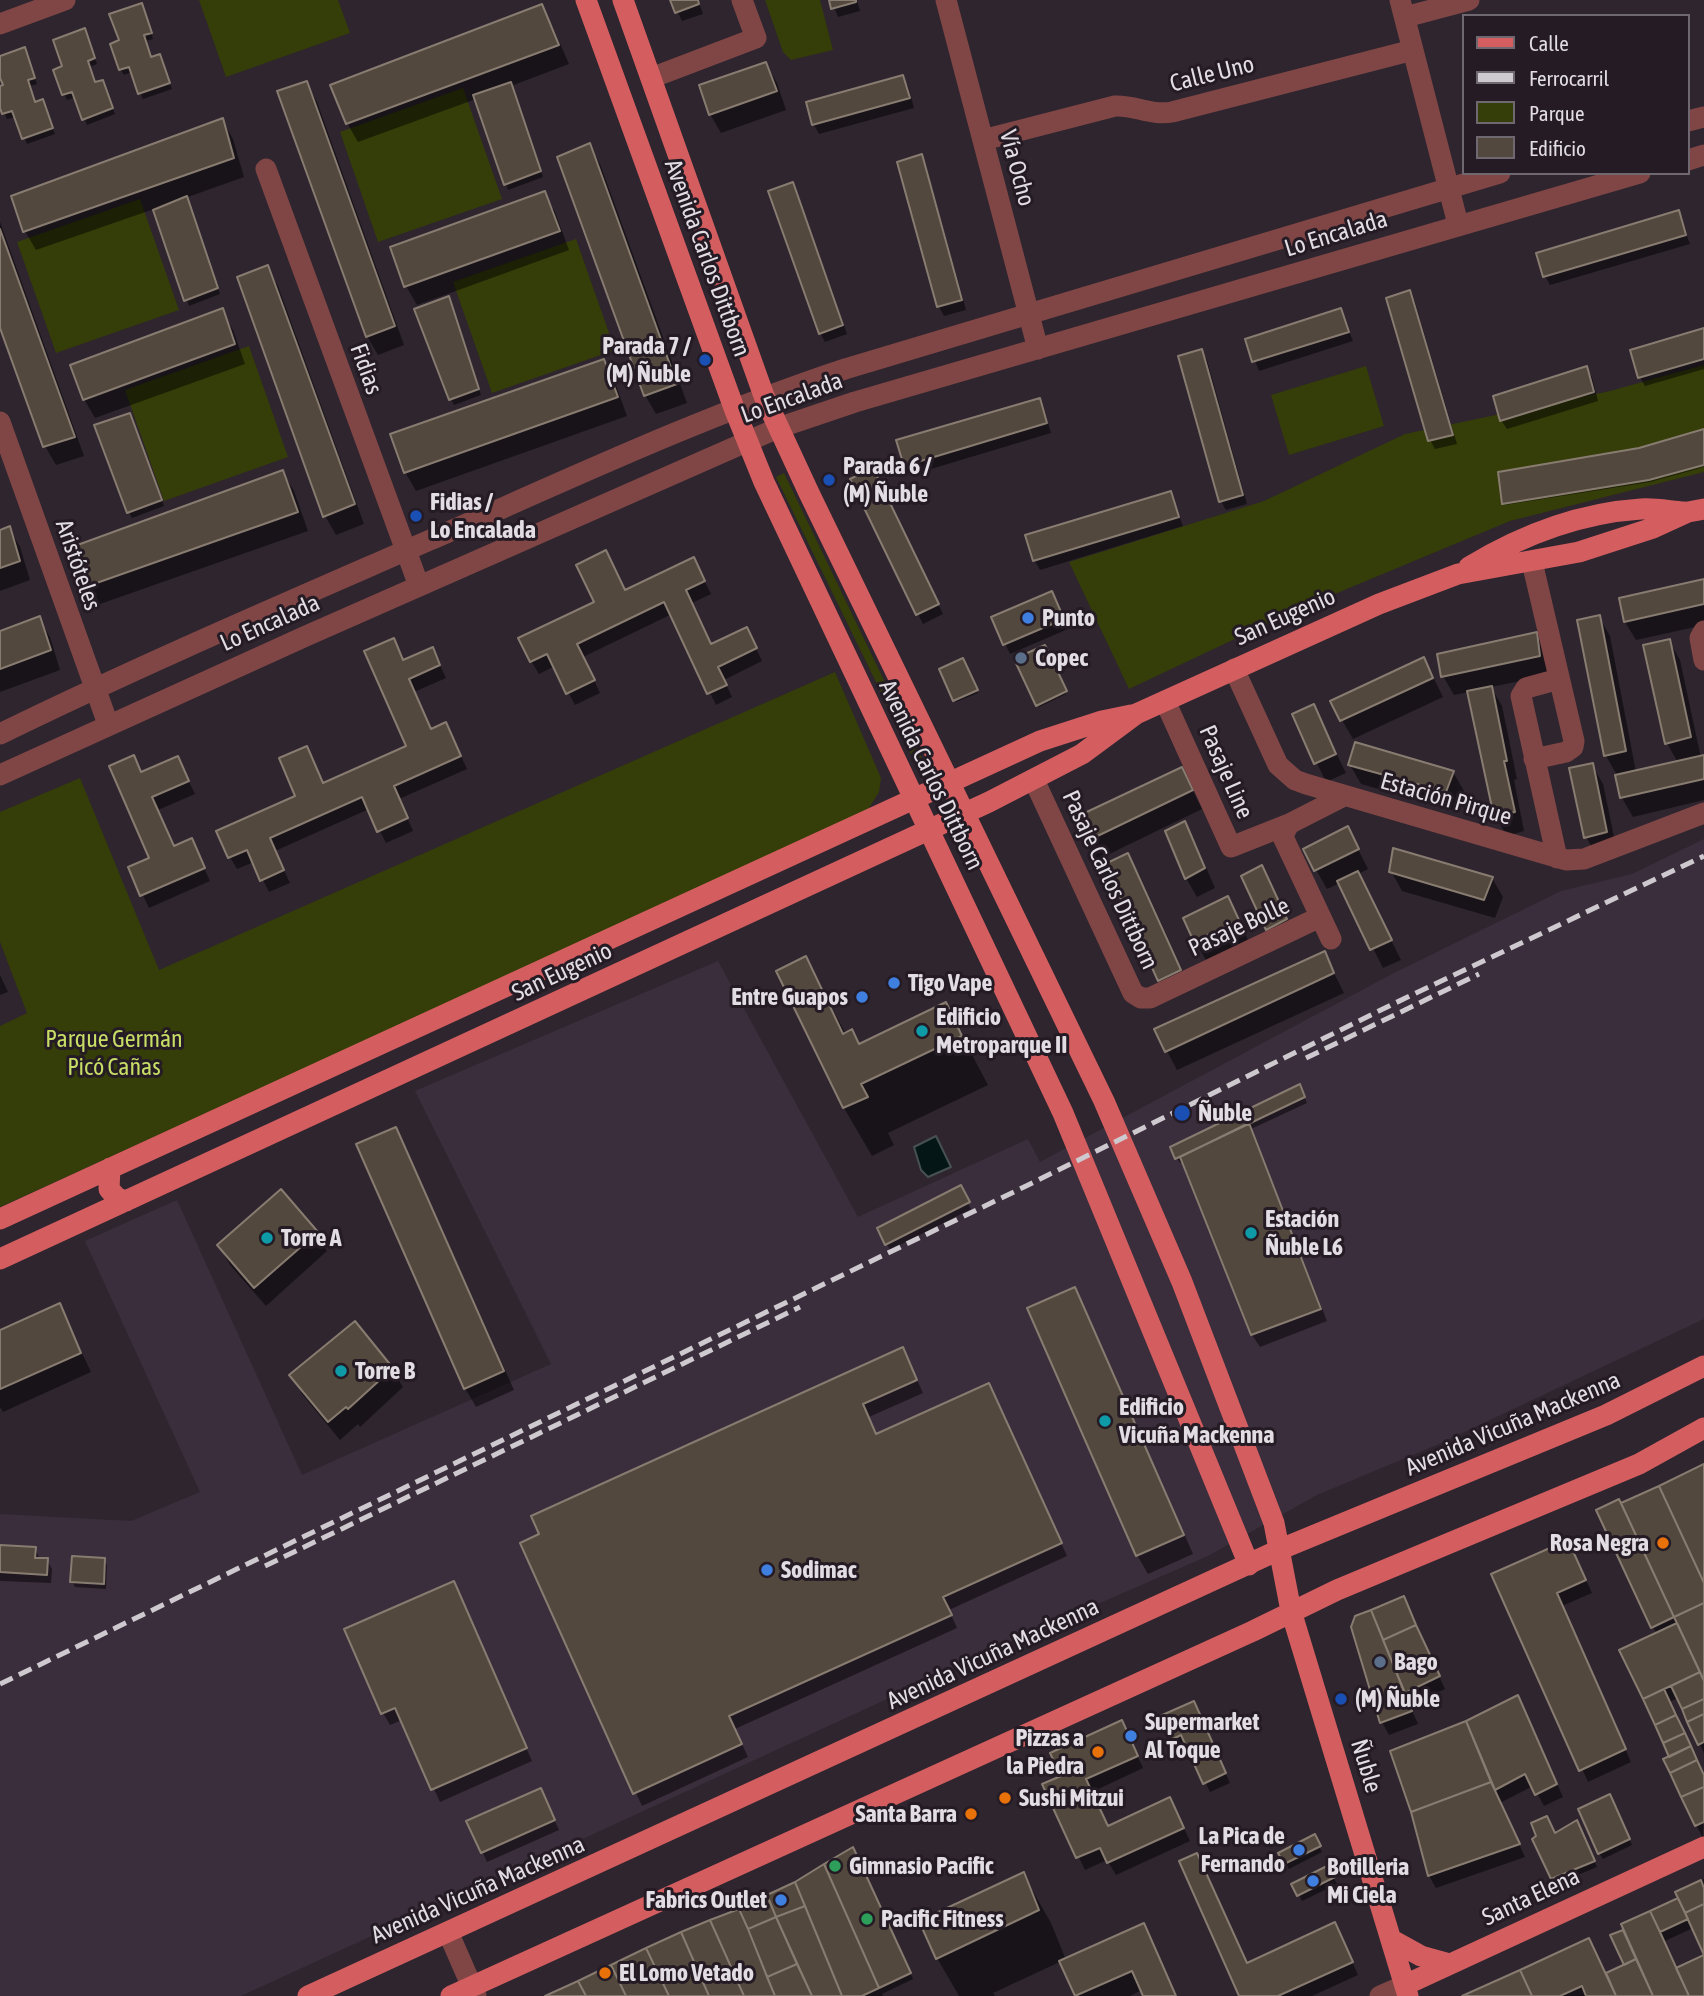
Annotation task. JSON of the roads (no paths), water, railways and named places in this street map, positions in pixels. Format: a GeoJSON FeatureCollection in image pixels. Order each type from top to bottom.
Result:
{"type":"FeatureCollection","features":[{"type":"Feature","properties":{"kind":"main road","name":"Avenida Carlos Dittborn"},"geometry":{"type":"LineString","coordinates":[[586,0],[734,408],[777,513],[1063,1113],[1197,1433],[1249,1565]]}},
{"type":"Feature","properties":{"kind":"main road","name":"Avenida Carlos Dittborn"},"geometry":{"type":"LineString","coordinates":[[623,0],[764,396],[1104,1101],[1143,1189],[1223,1387],[1274,1523],[1280,1549]]}},
{"type":"Feature","properties":{"kind":"main road","name":"San Eugenio"},"geometry":{"type":"LineString","coordinates":[[0,1219],[1040,741],[1136,714],[1379,604],[1458,574],[1516,541],[1579,519],[1643,509],[1696,510]]}},
{"type":"Feature","properties":{"kind":"main road","name":"San Eugenio"},"geometry":{"type":"LineString","coordinates":[[1458,574],[1579,552],[1617,541],[1696,510]]}},
{"type":"Feature","properties":{"kind":"main road","name":"San Eugenio"},"geometry":{"type":"LineString","coordinates":[[0,1259],[1034,780],[1082,754],[1136,714]]}},
{"type":"Feature","properties":{"kind":"main road"},"geometry":{"type":"LineString","coordinates":[[110,1168],[109,1189],[117,1199],[126,1201]]}},
{"type":"Feature","properties":{"kind":"main road"},"geometry":{"type":"LineString","coordinates":[[53,1195],[65,1197],[73,1205],[75,1217],[70,1228]]}},
{"type":"Feature","properties":{"kind":"main road","name":"Avenida Vicuña Mackenna"},"geometry":{"type":"LineString","coordinates":[[307,1996],[1280,1549],[1606,1415],[1704,1366]]}},
{"type":"Feature","properties":{"kind":"main road"},"geometry":{"type":"LineString","coordinates":[[451,1996],[474,1991],[1337,1590],[1629,1468],[1704,1428]]}},
{"type":"Feature","properties":{"kind":"main road","name":"Ñuble"},"geometry":{"type":"LineString","coordinates":[[1280,1549],[1291,1611],[1407,1990]]}},
{"type":"Feature","properties":{"kind":"main road","name":"Santa Elena"},"geometry":{"type":"LineString","coordinates":[[1407,1990],[1450,1964],[1704,1847]]}},
{"type":"Feature","properties":{"kind":"main road"},"geometry":{"type":"LineString","coordinates":[[1392,1940],[1422,1956],[1450,1964]]}},
{"type":"Feature","properties":{"kind":"street"},"geometry":{"type":"LineString","coordinates":[[0,24],[65,0]]}},
{"type":"Feature","properties":{"kind":"street"},"geometry":{"type":"LineString","coordinates":[[651,78],[755,38],[742,0]]}},
{"type":"Feature","properties":{"kind":"street"},"geometry":{"type":"LineString","coordinates":[[1458,225],[1402,9],[1469,0]]}},
{"type":"Feature","properties":{"kind":"street","name":"Vía Ocho"},"geometry":{"type":"LineString","coordinates":[[951,1],[983,140],[1038,349]]}},
{"type":"Feature","properties":{"kind":"street","name":"Calle Uno"},"geometry":{"type":"LineString","coordinates":[[983,140],[1115,106],[1133,107],[1156,114],[1172,112],[1413,50]]}},
{"type":"Feature","properties":{"kind":"street","name":"Fidias"},"geometry":{"type":"LineString","coordinates":[[266,169],[419,586]]}},
{"type":"Feature","properties":{"kind":"street","name":"Lo Encalada"},"geometry":{"type":"LineString","coordinates":[[0,734],[93,688],[764,396],[845,369],[1493,175]]}},
{"type":"Feature","properties":{"kind":"street","name":"Lo Encalada"},"geometry":{"type":"LineString","coordinates":[[0,775],[108,724],[778,428],[855,402],[1633,175]]}},
{"type":"Feature","properties":{"kind":"street"},"geometry":{"type":"LineString","coordinates":[[845,369],[855,402]]}},
{"type":"Feature","properties":{"kind":"street","name":"Aristóteles"},"geometry":{"type":"LineString","coordinates":[[0,422],[108,724]]}},
{"type":"Feature","properties":{"kind":"street"},"geometry":{"type":"LineString","coordinates":[[654,442],[668,476]]}},
{"type":"Feature","properties":{"kind":"street"},"geometry":{"type":"LineString","coordinates":[[1532,562],[1574,741],[1573,747],[1566,752],[1534,760]]}},
{"type":"Feature","properties":{"kind":"street"},"geometry":{"type":"LineString","coordinates":[[1704,631],[1700,638],[1704,660]]}},
{"type":"Feature","properties":{"kind":"street","name":"Estación Pirque"},"geometry":{"type":"LineString","coordinates":[[1234,669],[1278,765],[1295,780],[1344,796],[1557,858],[1584,859],[1704,813]]}},
{"type":"Feature","properties":{"kind":"street"},"geometry":{"type":"LineString","coordinates":[[1557,858],[1521,696],[1525,688],[1559,679]]}},
{"type":"Feature","properties":{"kind":"street","name":"Pasaje Line"},"geometry":{"type":"LineString","coordinates":[[1165,701],[1231,847],[1289,824],[1344,796]]}},
{"type":"Feature","properties":{"kind":"street","name":"Pasaje Carlos Dittborn"},"geometry":{"type":"LineString","coordinates":[[1034,780],[1133,993],[1141,998]]}},
{"type":"Feature","properties":{"kind":"street","name":"Pasaje Line"},"geometry":{"type":"LineString","coordinates":[[1289,824],[1284,831],[1285,844],[1331,939]]}},
{"type":"Feature","properties":{"kind":"street","name":"Pasaje Bolle"},"geometry":{"type":"LineString","coordinates":[[1141,998],[1150,998],[1320,917]]}},
{"type":"Feature","properties":{"kind":"street"},"geometry":{"type":"LineString","coordinates":[[448,1932],[474,1991]]}},
{"type":"Feature","properties":{"kind":"street","name":"Santa Elena"},"geometry":{"type":"LineString","coordinates":[[1380,1996],[1407,1990]]}},
{"type":"Feature","properties":{"kind":"railway"},"geometry":{"type":"LineString","coordinates":[[0,1684],[1024,1187],[1391,1005],[1704,856]]}},
{"type":"Feature","properties":{"kind":"railway"},"geometry":{"type":"LineString","coordinates":[[1306,1058],[1479,974]]}},
{"type":"Feature","properties":{"kind":"railway"},"geometry":{"type":"LineString","coordinates":[[265,1566],[800,1307]]}},
{"type":"Feature","properties":{"kind":"place","name":"Parada 7 / (M) Ñuble"},"geometry":{"type":"Point","coordinates":[705,360]}},
{"type":"Feature","properties":{"kind":"place","name":"Parada 6 / (M) Ñuble"},"geometry":{"type":"Point","coordinates":[829,480]}},
{"type":"Feature","properties":{"kind":"place","name":"Fidias / Lo Encalada"},"geometry":{"type":"Point","coordinates":[416,516]}},
{"type":"Feature","properties":{"kind":"place","name":"Punto"},"geometry":{"type":"Point","coordinates":[1028,618]}},
{"type":"Feature","properties":{"kind":"place","name":"Copec"},"geometry":{"type":"Point","coordinates":[1021,658]}},
{"type":"Feature","properties":{"kind":"place","name":"Tigo Vape"},"geometry":{"type":"Point","coordinates":[894,983]}},
{"type":"Feature","properties":{"kind":"place","name":"Entre Guapos"},"geometry":{"type":"Point","coordinates":[862,997]}},
{"type":"Feature","properties":{"kind":"place","name":"Edificio Metroparque II"},"geometry":{"type":"Point","coordinates":[922,1031]}},
{"type":"Feature","properties":{"kind":"place","name":"Ñuble"},"geometry":{"type":"Point","coordinates":[1182,1113]}},
{"type":"Feature","properties":{"kind":"place","name":"Estación Ñuble L6"},"geometry":{"type":"Point","coordinates":[1251,1233]}},
{"type":"Feature","properties":{"kind":"place","name":"Torre A"},"geometry":{"type":"Point","coordinates":[267,1238]}},
{"type":"Feature","properties":{"kind":"place","name":"Torre B"},"geometry":{"type":"Point","coordinates":[341,1371]}},
{"type":"Feature","properties":{"kind":"place","name":"Edificio Vicuña Mackenna"},"geometry":{"type":"Point","coordinates":[1105,1421]}},
{"type":"Feature","properties":{"kind":"place","name":"Rosa Negra"},"geometry":{"type":"Point","coordinates":[1663,1543]}},
{"type":"Feature","properties":{"kind":"place","name":"Sodimac"},"geometry":{"type":"Point","coordinates":[767,1570]}},
{"type":"Feature","properties":{"kind":"place","name":"Bago"},"geometry":{"type":"Point","coordinates":[1380,1662]}},
{"type":"Feature","properties":{"kind":"place","name":"(M) Ñuble"},"geometry":{"type":"Point","coordinates":[1341,1699]}},
{"type":"Feature","properties":{"kind":"place","name":"Supermarket Al Toque"},"geometry":{"type":"Point","coordinates":[1131,1736]}},
{"type":"Feature","properties":{"kind":"place","name":"Pizzas a la Piedra"},"geometry":{"type":"Point","coordinates":[1098,1752]}},
{"type":"Feature","properties":{"kind":"place","name":"Sushi Mitzui"},"geometry":{"type":"Point","coordinates":[1005,1798]}},
{"type":"Feature","properties":{"kind":"place","name":"Santa Barra"},"geometry":{"type":"Point","coordinates":[971,1814]}},
{"type":"Feature","properties":{"kind":"place","name":"La Pica de Fernando"},"geometry":{"type":"Point","coordinates":[1299,1850]}},
{"type":"Feature","properties":{"kind":"place","name":"Gimnasio Pacific"},"geometry":{"type":"Point","coordinates":[835,1866]}},
{"type":"Feature","properties":{"kind":"place","name":"Botilleria Mi Ciela"},"geometry":{"type":"Point","coordinates":[1313,1881]}},
{"type":"Feature","properties":{"kind":"place","name":"Fabrics Outlet"},"geometry":{"type":"Point","coordinates":[781,1900]}},
{"type":"Feature","properties":{"kind":"place","name":"Pacific Fitness"},"geometry":{"type":"Point","coordinates":[867,1919]}},
{"type":"Feature","properties":{"kind":"place","name":"El Lomo Vetado"},"geometry":{"type":"Point","coordinates":[605,1973]}},
{"type":"Feature","properties":{"kind":"park label","name":"Parque Germán Picó Cañas"},"geometry":{"type":"Point","coordinates":[114,1053]}}]}
